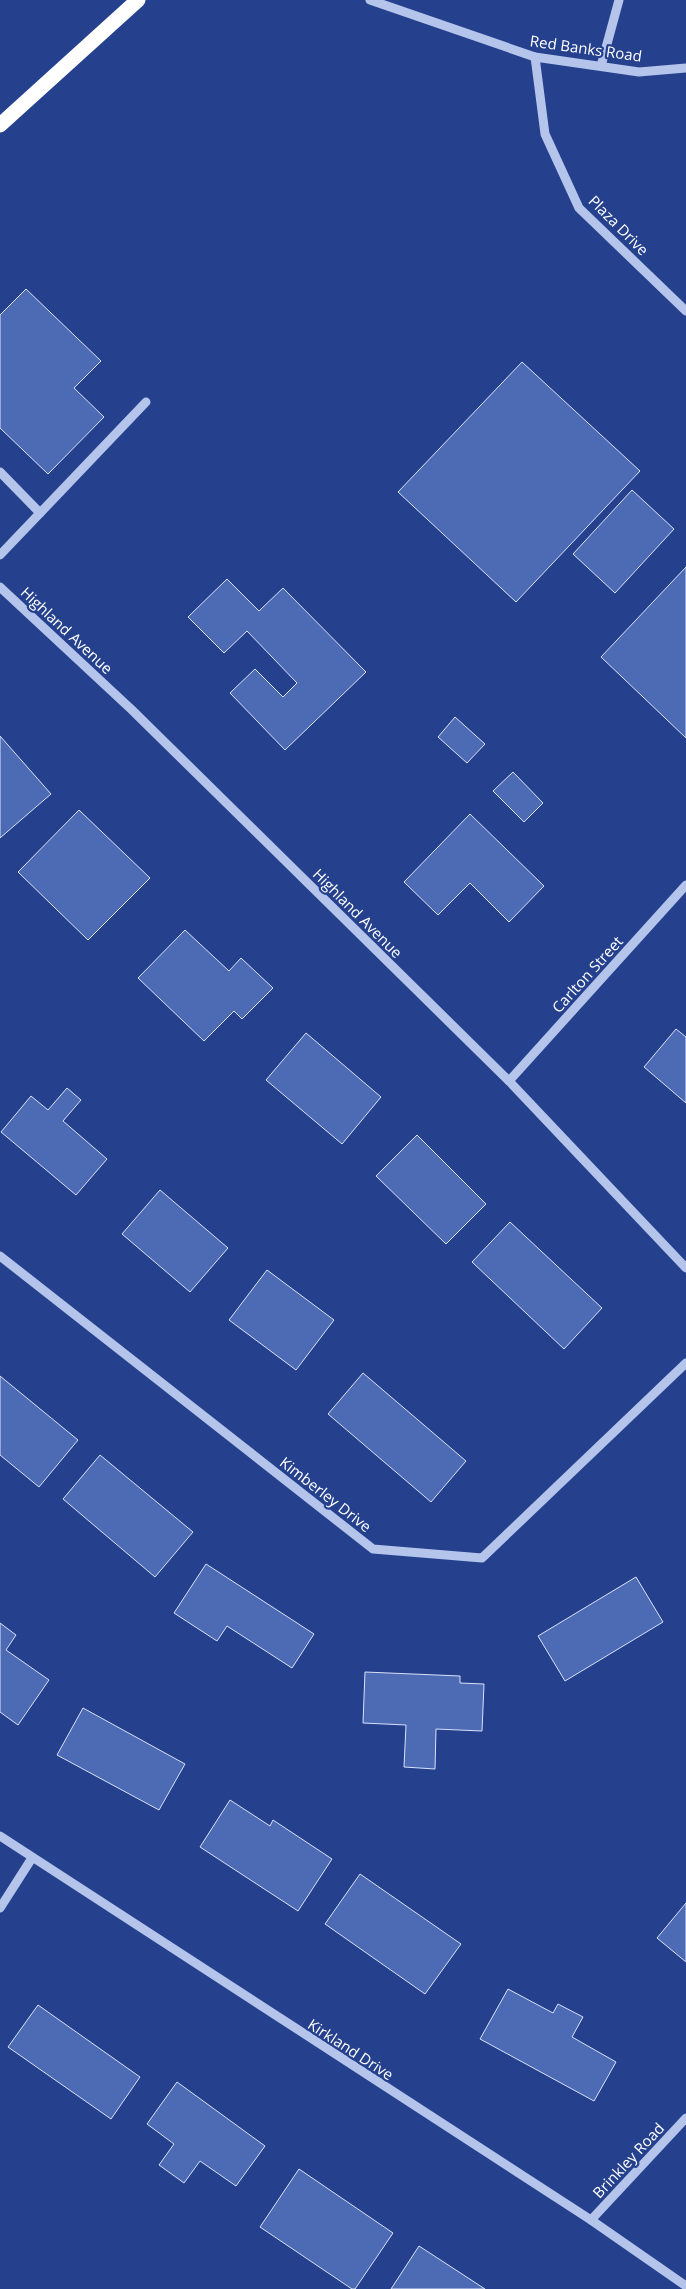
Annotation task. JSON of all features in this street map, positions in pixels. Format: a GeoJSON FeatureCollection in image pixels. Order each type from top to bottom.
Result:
{"type":"FeatureCollection","features":[{"type":"Feature","properties":{"kind":"highway"},"geometry":{"type":"LineString","coordinates":[[0,125],[138,0]]}},
{"type":"Feature","properties":{"kind":"street","name":"Red Banks Road"},"geometry":{"type":"LineString","coordinates":[[370,0],[535,57],[640,72],[686,68]]}},
{"type":"Feature","properties":{"kind":"street"},"geometry":{"type":"LineString","coordinates":[[601,66],[618,0]]}},
{"type":"Feature","properties":{"kind":"street","name":"Plaza Drive"},"geometry":{"type":"LineString","coordinates":[[535,57],[545,134],[579,208],[686,311]]}},
{"type":"Feature","properties":{"kind":"street"},"geometry":{"type":"LineString","coordinates":[[0,555],[146,402]]}},
{"type":"Feature","properties":{"kind":"street"},"geometry":{"type":"LineString","coordinates":[[0,472],[40,513]]}},
{"type":"Feature","properties":{"kind":"street","name":"Highland Avenue"},"geometry":{"type":"LineString","coordinates":[[0,587],[132,710],[509,1081],[686,1268]]}},
{"type":"Feature","properties":{"kind":"street","name":"Carlton Street"},"geometry":{"type":"LineString","coordinates":[[509,1081],[686,885]]}},
{"type":"Feature","properties":{"kind":"street","name":"Kimberley Drive"},"geometry":{"type":"LineString","coordinates":[[0,1256],[373,1549],[482,1558],[686,1362]]}},
{"type":"Feature","properties":{"kind":"street","name":"Kirkland Drive"},"geometry":{"type":"LineString","coordinates":[[0,1836],[591,2220],[686,2286]]}},
{"type":"Feature","properties":{"kind":"street"},"geometry":{"type":"LineString","coordinates":[[0,1908],[32,1858]]}},
{"type":"Feature","properties":{"kind":"street","name":"Brinkley Road"},"geometry":{"type":"LineString","coordinates":[[591,2220],[686,2118]]}},
{"type":"Feature","properties":{"kind":"building"},"geometry":{"type":"Polygon","coordinates":[[[26,289],[101,361],[74,388],[104,417],[48,474],[0,428],[0,315],[26,289]]]}},
{"type":"Feature","properties":{"kind":"building"},"geometry":{"type":"Polygon","coordinates":[[[522,362],[640,471],[516,602],[398,492],[522,362]]]}},
{"type":"Feature","properties":{"kind":"building"},"geometry":{"type":"Polygon","coordinates":[[[632,490],[674,529],[615,593],[573,554],[632,490]]]}},
{"type":"Feature","properties":{"kind":"building"},"geometry":{"type":"Polygon","coordinates":[[[686,567],[686,738],[601,657],[686,567]]]}},
{"type":"Feature","properties":{"kind":"building"},"geometry":{"type":"Polygon","coordinates":[[[227,579],[259,611],[283,588],[366,672],[285,750],[230,693],[255,669],[283,697],[297,683],[247,631],[224,653],[188,617],[227,579]]]}},
{"type":"Feature","properties":{"kind":"building"},"geometry":{"type":"Polygon","coordinates":[[[455,717],[485,744],[467,763],[438,737],[455,717]]]}},
{"type":"Feature","properties":{"kind":"building"},"geometry":{"type":"Polygon","coordinates":[[[0,736],[51,794],[0,838],[0,736]]]}},
{"type":"Feature","properties":{"kind":"building"},"geometry":{"type":"Polygon","coordinates":[[[513,772],[543,803],[524,822],[493,791],[513,772]]]}},
{"type":"Feature","properties":{"kind":"building"},"geometry":{"type":"Polygon","coordinates":[[[79,810],[150,878],[88,940],[18,872],[79,810]]]}},
{"type":"Feature","properties":{"kind":"building"},"geometry":{"type":"Polygon","coordinates":[[[470,814],[544,886],[509,922],[470,883],[438,915],[404,882],[470,814]]]}},
{"type":"Feature","properties":{"kind":"building"},"geometry":{"type":"Polygon","coordinates":[[[185,930],[229,971],[241,958],[273,988],[242,1019],[234,1011],[204,1041],[138,978],[185,930]]]}},
{"type":"Feature","properties":{"kind":"building"},"geometry":{"type":"Polygon","coordinates":[[[676,1029],[686,1037],[686,1103],[644,1067],[676,1029]]]}},
{"type":"Feature","properties":{"kind":"building"},"geometry":{"type":"Polygon","coordinates":[[[306,1033],[381,1097],[342,1144],[266,1080],[306,1033]]]}},
{"type":"Feature","properties":{"kind":"building"},"geometry":{"type":"Polygon","coordinates":[[[67,1088],[81,1100],[63,1121],[107,1159],[76,1195],[1,1132],[31,1096],[48,1110],[67,1088]]]}},
{"type":"Feature","properties":{"kind":"building"},"geometry":{"type":"Polygon","coordinates":[[[417,1135],[486,1204],[446,1244],[376,1176],[417,1135]]]}},
{"type":"Feature","properties":{"kind":"building"},"geometry":{"type":"Polygon","coordinates":[[[160,1190],[228,1248],[190,1292],[122,1234],[160,1190]]]}},
{"type":"Feature","properties":{"kind":"building"},"geometry":{"type":"Polygon","coordinates":[[[510,1222],[602,1308],[564,1349],[472,1262],[510,1222]]]}},
{"type":"Feature","properties":{"kind":"building"},"geometry":{"type":"Polygon","coordinates":[[[267,1270],[334,1320],[296,1370],[229,1320],[267,1270]]]}},
{"type":"Feature","properties":{"kind":"building"},"geometry":{"type":"Polygon","coordinates":[[[363,1373],[466,1461],[431,1502],[328,1414],[363,1373]]]}},
{"type":"Feature","properties":{"kind":"building"},"geometry":{"type":"Polygon","coordinates":[[[0,1376],[78,1440],[39,1487],[0,1455],[0,1376]]]}},
{"type":"Feature","properties":{"kind":"building"},"geometry":{"type":"Polygon","coordinates":[[[100,1455],[193,1532],[155,1577],[63,1499],[100,1455]]]}},
{"type":"Feature","properties":{"kind":"building"},"geometry":{"type":"Polygon","coordinates":[[[206,1564],[314,1634],[292,1668],[227,1626],[217,1641],[174,1613],[206,1564]]]}},
{"type":"Feature","properties":{"kind":"building"},"geometry":{"type":"Polygon","coordinates":[[[636,1577],[663,1622],[565,1681],[538,1636],[636,1577]]]}},
{"type":"Feature","properties":{"kind":"building"},"geometry":{"type":"Polygon","coordinates":[[[0,1623],[16,1635],[6,1650],[49,1680],[18,1725],[0,1712],[0,1623]]]}},
{"type":"Feature","properties":{"kind":"building"},"geometry":{"type":"Polygon","coordinates":[[[365,1672],[460,1676],[460,1683],[484,1684],[482,1731],[436,1729],[435,1769],[404,1767],[406,1725],[363,1723],[365,1672]]]}},
{"type":"Feature","properties":{"kind":"building"},"geometry":{"type":"Polygon","coordinates":[[[83,1708],[185,1764],[159,1810],[57,1755],[83,1708]]]}},
{"type":"Feature","properties":{"kind":"building"},"geometry":{"type":"Polygon","coordinates":[[[230,1800],[270,1826],[273,1820],[332,1859],[298,1911],[200,1847],[230,1800]]]}},
{"type":"Feature","properties":{"kind":"building"},"geometry":{"type":"Polygon","coordinates":[[[360,1874],[461,1944],[425,1994],[325,1924],[360,1874]]]}},
{"type":"Feature","properties":{"kind":"building"},"geometry":{"type":"Polygon","coordinates":[[[686,1903],[686,1962],[657,1938],[686,1903]]]}},
{"type":"Feature","properties":{"kind":"building"},"geometry":{"type":"Polygon","coordinates":[[[508,1989],[553,2013],[558,2004],[583,2017],[572,2037],[616,2062],[594,2101],[480,2039],[508,1989]]]}},
{"type":"Feature","properties":{"kind":"building"},"geometry":{"type":"Polygon","coordinates":[[[38,2005],[140,2077],[111,2119],[8,2047],[38,2005]]]}},
{"type":"Feature","properties":{"kind":"building"},"geometry":{"type":"Polygon","coordinates":[[[177,2082],[265,2146],[236,2186],[200,2161],[184,2183],[159,2165],[174,2144],[147,2124],[177,2082]]]}},
{"type":"Feature","properties":{"kind":"building"},"geometry":{"type":"Polygon","coordinates":[[[299,2169],[393,2233],[355,2289],[352,2289],[260,2227],[299,2169]]]}},
{"type":"Feature","properties":{"kind":"building"},"geometry":{"type":"Polygon","coordinates":[[[419,2246],[485,2289],[391,2289],[419,2246]]]}}]}
